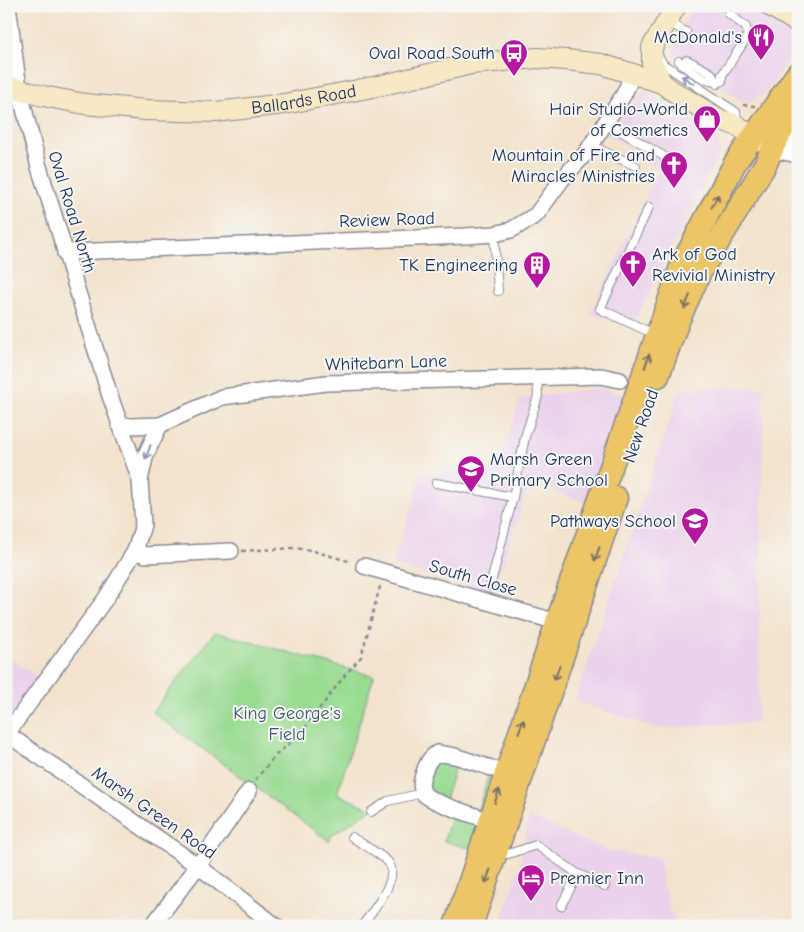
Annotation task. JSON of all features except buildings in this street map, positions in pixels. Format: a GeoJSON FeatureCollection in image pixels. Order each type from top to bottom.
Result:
{"type":"FeatureCollection","features":[{"type":"Feature","properties":{"kind":"main road"},"geometry":{"type":"LineString","coordinates":[[770,6],[798,23]]}},
{"type":"Feature","properties":{"kind":"main road"},"geometry":{"type":"LineString","coordinates":[[662,83],[652,63],[652,47],[671,14]]}},
{"type":"Feature","properties":{"kind":"main road","name":"Ballards Road"},"geometry":{"type":"LineString","coordinates":[[601,64],[609,61],[638,60],[652,47]]}},
{"type":"Feature","properties":{"kind":"main road","name":"Ballards Road"},"geometry":{"type":"LineString","coordinates":[[12,87],[56,99],[119,108],[216,112],[284,104],[342,94],[470,64],[537,58],[601,64],[662,83],[721,120],[745,132]]}},
{"type":"Feature","properties":{"kind":"main road","name":"New Road"},"geometry":{"type":"LineString","coordinates":[[471,926],[489,848],[565,624],[656,335],[682,264],[735,163],[745,132],[798,73]]}},
{"type":"Feature","properties":{"kind":"main road","name":"New Road"},"geometry":{"type":"LineString","coordinates":[[565,624],[678,321],[700,272],[765,165],[798,102]]}},
{"type":"Feature","properties":{"kind":"main road"},"geometry":{"type":"LineString","coordinates":[[745,132],[774,145]]}},
{"type":"Feature","properties":{"kind":"main road","name":"New Road"},"geometry":{"type":"LineString","coordinates":[[454,926],[489,848]]}},
{"type":"Feature","properties":{"kind":"street","name":"Oval Road North"},"geometry":{"type":"LineString","coordinates":[[8,6],[12,87],[39,167],[119,424]]}},
{"type":"Feature","properties":{"kind":"street","name":"Review Road"},"geometry":{"type":"LineString","coordinates":[[65,253],[494,234],[511,230],[536,215],[563,178],[586,153],[589,145],[626,89],[630,74]]}},
{"type":"Feature","properties":{"kind":"street"},"geometry":{"type":"LineString","coordinates":[[798,143],[784,139],[774,145],[778,151],[798,155]]}},
{"type":"Feature","properties":{"kind":"street","name":"Whitebarn Lane"},"geometry":{"type":"LineString","coordinates":[[119,424],[130,426],[160,425],[222,397],[326,383],[601,376],[620,380]]}},
{"type":"Feature","properties":{"kind":"street"},"geometry":{"type":"LineString","coordinates":[[7,735],[106,598],[136,551],[143,524],[140,480],[119,424]]}},
{"type":"Feature","properties":{"kind":"street"},"geometry":{"type":"LineString","coordinates":[[140,480],[146,454],[160,425]]}},
{"type":"Feature","properties":{"kind":"street"},"geometry":{"type":"LineString","coordinates":[[136,551],[146,555],[231,551]]}},
{"type":"Feature","properties":{"kind":"street","name":"South Close"},"geometry":{"type":"LineString","coordinates":[[364,566],[565,624]]}},
{"type":"Feature","properties":{"kind":"street","name":"Marsh Green Road"},"geometry":{"type":"LineString","coordinates":[[7,735],[198,866],[276,926]]}},
{"type":"Feature","properties":{"kind":"street"},"geometry":{"type":"LineString","coordinates":[[497,823],[434,801],[423,793],[421,786],[422,778],[429,758],[437,753],[455,756],[513,775]]}},
{"type":"Feature","properties":{"kind":"street"},"geometry":{"type":"LineString","coordinates":[[152,926],[198,866],[249,791]]}},
{"type":"Feature","properties":{"kind":"lane"},"geometry":{"type":"LineString","coordinates":[[680,62],[687,60],[711,72],[717,84],[722,81],[722,75],[748,36],[746,27],[729,14],[736,6]]}},
{"type":"Feature","properties":{"kind":"lane"},"geometry":{"type":"LineString","coordinates":[[671,14],[686,32]]}},
{"type":"Feature","properties":{"kind":"lane"},"geometry":{"type":"LineString","coordinates":[[652,47],[663,64],[736,112],[745,132]]}},
{"type":"Feature","properties":{"kind":"lane"},"geometry":{"type":"LineString","coordinates":[[605,122],[672,161]]}},
{"type":"Feature","properties":{"kind":"lane"},"geometry":{"type":"LineString","coordinates":[[589,145],[636,166]]}},
{"type":"Feature","properties":{"kind":"lane"},"geometry":{"type":"LineString","coordinates":[[649,207],[600,309],[656,335]]}},
{"type":"Feature","properties":{"kind":"lane"},"geometry":{"type":"LineString","coordinates":[[494,234],[498,291]]}},
{"type":"Feature","properties":{"kind":"lane"},"geometry":{"type":"LineString","coordinates":[[490,583],[513,497],[525,437],[538,396],[537,378]]}},
{"type":"Feature","properties":{"kind":"lane"},"geometry":{"type":"LineString","coordinates":[[436,483],[513,497]]}},
{"type":"Feature","properties":{"kind":"lane"},"geometry":{"type":"LineString","coordinates":[[371,812],[388,801],[423,793]]}},
{"type":"Feature","properties":{"kind":"lane"},"geometry":{"type":"LineString","coordinates":[[352,837],[388,862],[392,870],[390,882],[381,900],[362,926]]}},
{"type":"Feature","properties":{"kind":"lane"},"geometry":{"type":"LineString","coordinates":[[489,848],[508,854],[536,845],[578,874],[605,886]]}},
{"type":"Feature","properties":{"kind":"lane"},"geometry":{"type":"LineString","coordinates":[[561,906],[578,874]]}},
{"type":"Feature","properties":{"kind":"path"},"geometry":{"type":"LineString","coordinates":[[231,551],[295,548],[310,550],[364,566]]}},
{"type":"Feature","properties":{"kind":"path"},"geometry":{"type":"LineString","coordinates":[[249,791],[258,776],[276,755],[301,733],[344,675],[361,657],[385,572]]}},
{"type":"Feature","properties":{"kind":"shaded area"},"geometry":{"type":"Polygon","coordinates":[[[693,6],[750,6],[797,41],[797,46],[763,95],[748,102],[741,100],[676,59],[673,48],[693,6]]]}},
{"type":"Feature","properties":{"kind":"shaded area"},"geometry":{"type":"Polygon","coordinates":[[[644,90],[689,117],[716,137],[720,148],[718,156],[633,325],[590,314],[659,169],[644,161],[647,155],[605,134],[644,90]]]}},
{"type":"Feature","properties":{"kind":"shaded area","name":"Marsh Green Primary School"},"geometry":{"type":"Polygon","coordinates":[[[600,388],[626,396],[589,504],[530,482],[493,593],[392,565],[422,475],[497,470],[520,399],[600,388]]]}},
{"type":"Feature","properties":{"kind":"shaded area","name":"Pathways School"},"geometry":{"type":"Polygon","coordinates":[[[764,388],[758,722],[657,729],[575,701],[680,389],[764,388]]]}},
{"type":"Feature","properties":{"kind":"shaded area"},"geometry":{"type":"Polygon","coordinates":[[[6,661],[16,662],[45,682],[6,735],[6,661]]]}},
{"type":"Feature","properties":{"kind":"shaded area"},"geometry":{"type":"Polygon","coordinates":[[[529,817],[609,851],[660,858],[663,888],[666,893],[669,909],[674,917],[675,926],[499,926],[521,862],[529,817]]]}},
{"type":"Feature","properties":{"kind":"green space","name":"King George's Field"},"geometry":{"type":"Polygon","coordinates":[[[215,632],[374,676],[337,794],[372,809],[332,835],[329,841],[152,712],[215,632]]]}},
{"type":"Feature","properties":{"kind":"green space"},"geometry":{"type":"Polygon","coordinates":[[[443,758],[457,761],[445,800],[429,788],[427,779],[437,761],[443,758]]]}},
{"type":"Feature","properties":{"kind":"green space"},"geometry":{"type":"Polygon","coordinates":[[[489,773],[501,777],[490,813],[478,810],[489,773]]]}},
{"type":"Feature","properties":{"kind":"green space"},"geometry":{"type":"Polygon","coordinates":[[[452,814],[479,822],[471,849],[444,841],[452,814]]]}},
{"type":"Feature","properties":{"kind":"place","name":"McDonald's"},"geometry":{"type":"Point","coordinates":[761,61]}},
{"type":"Feature","properties":{"kind":"place","name":"Oval Road South"},"geometry":{"type":"Point","coordinates":[514,77]}},
{"type":"Feature","properties":{"kind":"place","name":"Hair Studio-World of Cosmetics"},"geometry":{"type":"Point","coordinates":[707,143]}},
{"type":"Feature","properties":{"kind":"place","name":"Mountain of Fire and Miracles Ministries"},"geometry":{"type":"Point","coordinates":[674,189]}},
{"type":"Feature","properties":{"kind":"place","name":"Ark of God Revivial Ministry"},"geometry":{"type":"Point","coordinates":[633,288]}},
{"type":"Feature","properties":{"kind":"place","name":"TK Engineering"},"geometry":{"type":"Point","coordinates":[537,289]}},
{"type":"Feature","properties":{"kind":"place","name":"Marsh Green Primary School"},"geometry":{"type":"Point","coordinates":[471,493]}},
{"type":"Feature","properties":{"kind":"place","name":"Pathways School"},"geometry":{"type":"Point","coordinates":[695,545]}},
{"type":"Feature","properties":{"kind":"place","name":"Premier Inn"},"geometry":{"type":"Point","coordinates":[531,902]}}]}
